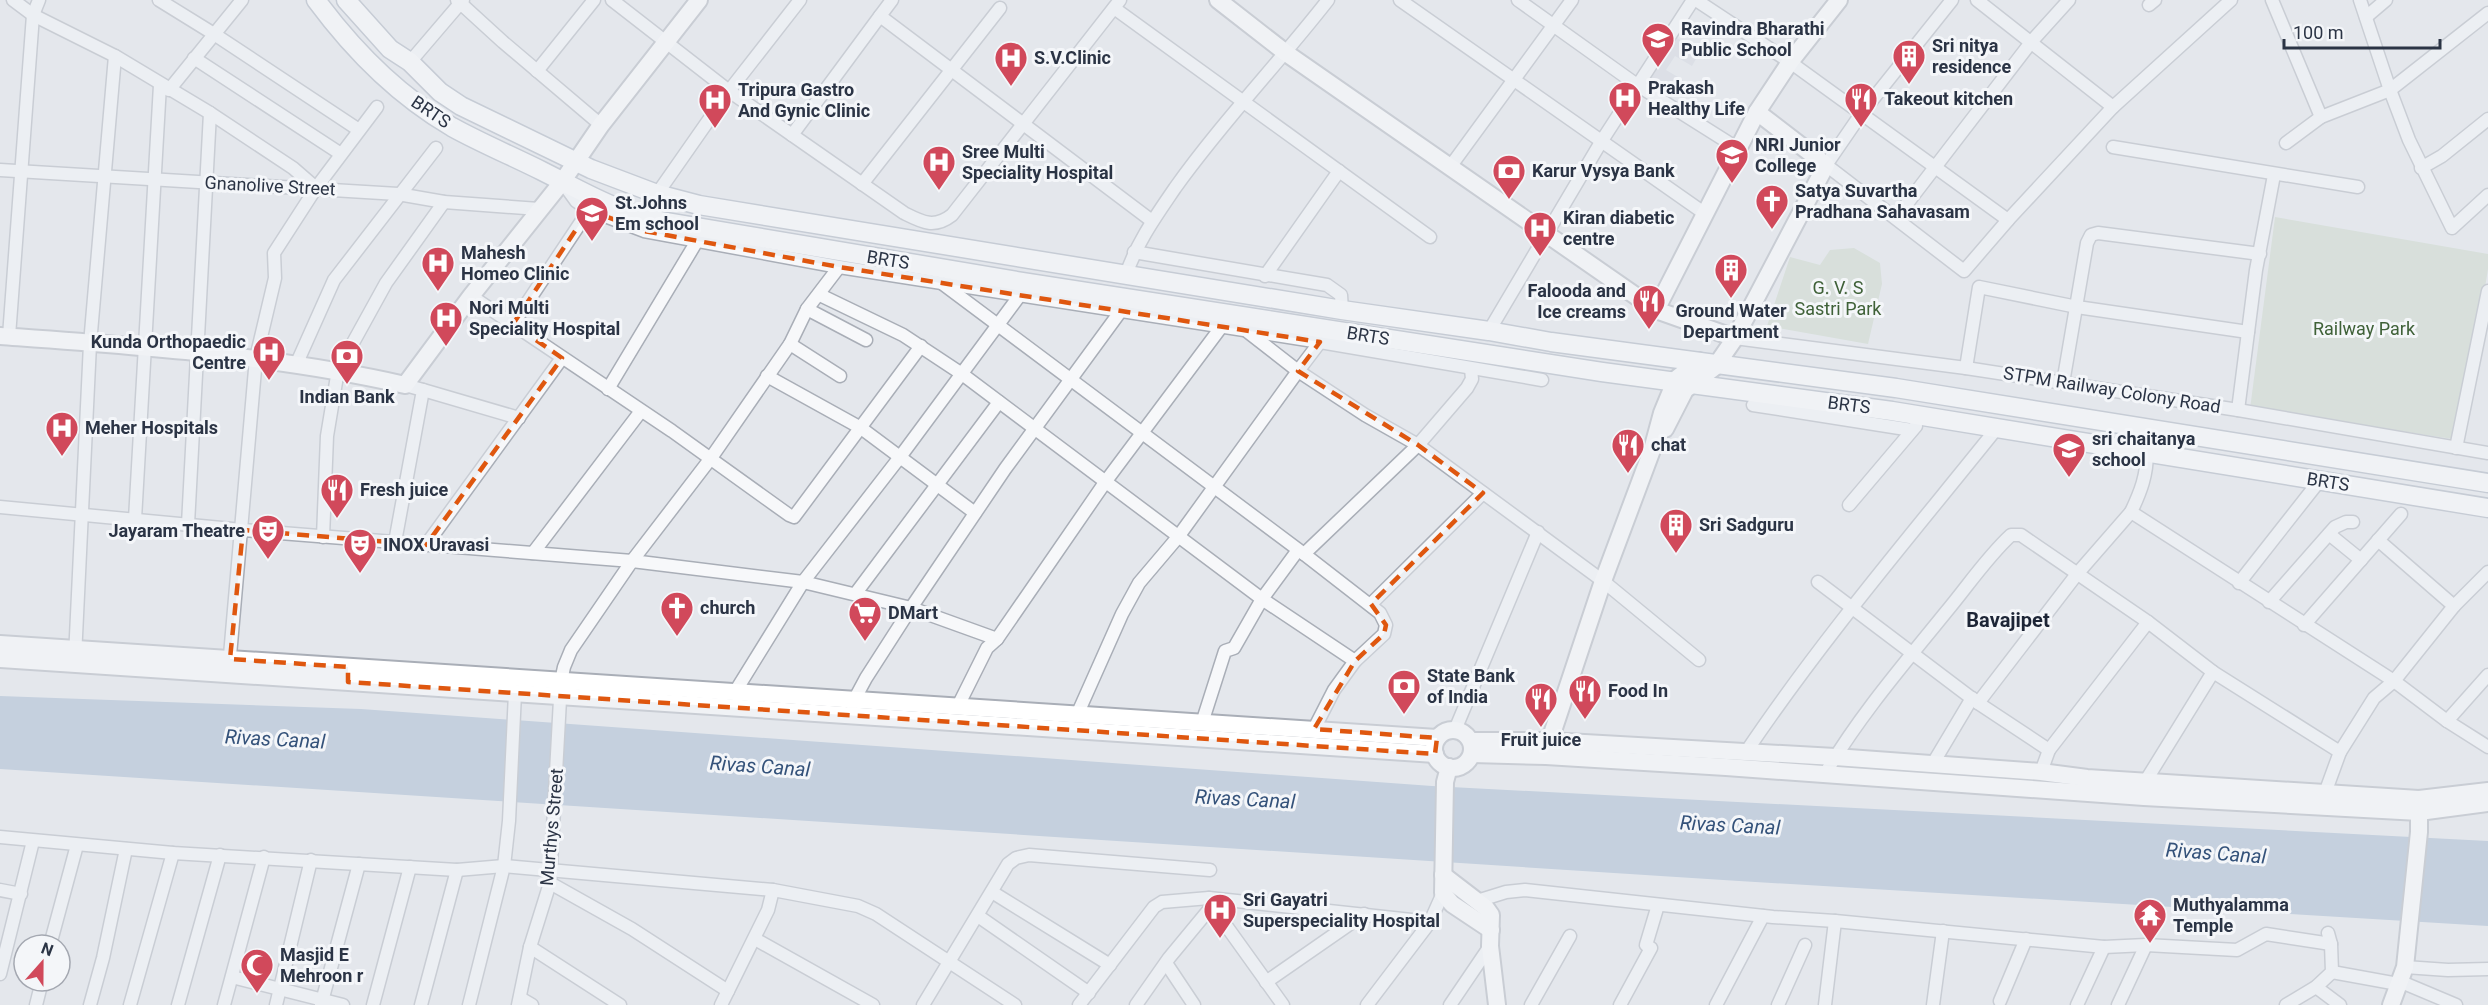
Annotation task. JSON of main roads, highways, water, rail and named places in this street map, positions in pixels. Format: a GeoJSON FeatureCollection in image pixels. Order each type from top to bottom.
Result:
{"type":"FeatureCollection","features":[{"type":"Feature","properties":{"kind":"main road","name":"BRTS"},"geometry":{"type":"LineString","coordinates":[[315,0],[372,67],[426,110],[475,139],[594,199],[635,215],[705,230],[1052,287],[1682,383],[1924,416],[2488,508]]}},
{"type":"Feature","properties":{"kind":"main road"},"geometry":{"type":"LineString","coordinates":[[346,0],[390,50],[410,62],[440,92],[461,106],[606,175],[657,194],[718,209],[1342,310],[1551,342],[1908,390],[2488,483]]}},
{"type":"Feature","properties":{"kind":"water","name":"Rivas Canal"},"geometry":{"type":"Polygon","coordinates":[[[0,696],[361,709],[1432,786],[2488,841],[2488,926],[1739,881],[0,769],[0,696]]]}},
{"type":"Feature","properties":{"kind":"place","name":"Ravindra Bharathi Public School"},"geometry":{"type":"Point","coordinates":[1658,68]}},
{"type":"Feature","properties":{"kind":"place","name":"Sri nitya residence"},"geometry":{"type":"Point","coordinates":[1909,85]}},
{"type":"Feature","properties":{"kind":"place","name":"S.V.Clinic"},"geometry":{"type":"Point","coordinates":[1011,87]}},
{"type":"Feature","properties":{"kind":"place","name":"Prakash Healthy Life"},"geometry":{"type":"Point","coordinates":[1625,127]}},
{"type":"Feature","properties":{"kind":"place","name":"Takeout kitchen"},"geometry":{"type":"Point","coordinates":[1861,128]}},
{"type":"Feature","properties":{"kind":"place","name":"Tripura Gastro And Gynic Clinic"},"geometry":{"type":"Point","coordinates":[715,129]}},
{"type":"Feature","properties":{"kind":"place","name":"NRI Junior College"},"geometry":{"type":"Point","coordinates":[1732,184]}},
{"type":"Feature","properties":{"kind":"place","name":"Sree Multi Speciality Hospital"},"geometry":{"type":"Point","coordinates":[939,191]}},
{"type":"Feature","properties":{"kind":"place","name":"Karur Vysya Bank"},"geometry":{"type":"Point","coordinates":[1509,200]}},
{"type":"Feature","properties":{"kind":"place","name":"Satya Suvartha Pradhana Sahavasam"},"geometry":{"type":"Point","coordinates":[1772,230]}},
{"type":"Feature","properties":{"kind":"place","name":"St.Johns Em school"},"geometry":{"type":"Point","coordinates":[592,242]}},
{"type":"Feature","properties":{"kind":"place","name":"Kiran diabetic centre"},"geometry":{"type":"Point","coordinates":[1540,257]}},
{"type":"Feature","properties":{"kind":"place","name":"Mahesh Homeo Clinic"},"geometry":{"type":"Point","coordinates":[438,292]}},
{"type":"Feature","properties":{"kind":"place","name":"Ground Water Department"},"geometry":{"type":"Point","coordinates":[1731,299]}},
{"type":"Feature","properties":{"kind":"place","name":"Falooda and Ice creams"},"geometry":{"type":"Point","coordinates":[1649,330]}},
{"type":"Feature","properties":{"kind":"place","name":"Nori Multi Speciality Hospital"},"geometry":{"type":"Point","coordinates":[446,347]}},
{"type":"Feature","properties":{"kind":"place","name":"Kunda Orthopaedic Centre"},"geometry":{"type":"Point","coordinates":[269,381]}},
{"type":"Feature","properties":{"kind":"place","name":"Indian Bank"},"geometry":{"type":"Point","coordinates":[347,385]}},
{"type":"Feature","properties":{"kind":"place","name":"Meher Hospitals"},"geometry":{"type":"Point","coordinates":[62,457]}},
{"type":"Feature","properties":{"kind":"place","name":"chat"},"geometry":{"type":"Point","coordinates":[1628,474]}},
{"type":"Feature","properties":{"kind":"place","name":"sri chaitanya school"},"geometry":{"type":"Point","coordinates":[2069,478]}},
{"type":"Feature","properties":{"kind":"place","name":"Fresh juice"},"geometry":{"type":"Point","coordinates":[337,519]}},
{"type":"Feature","properties":{"kind":"place","name":"Sri Sadguru"},"geometry":{"type":"Point","coordinates":[1676,554]}},
{"type":"Feature","properties":{"kind":"place","name":"Jayaram Theatre"},"geometry":{"type":"Point","coordinates":[268,560]}},
{"type":"Feature","properties":{"kind":"place","name":"INOX Uravasi"},"geometry":{"type":"Point","coordinates":[360,574]}},
{"type":"Feature","properties":{"kind":"place","name":"church"},"geometry":{"type":"Point","coordinates":[677,637]}},
{"type":"Feature","properties":{"kind":"place","name":"DMart"},"geometry":{"type":"Point","coordinates":[865,642]}},
{"type":"Feature","properties":{"kind":"place","name":"State Bank of India"},"geometry":{"type":"Point","coordinates":[1404,715]}},
{"type":"Feature","properties":{"kind":"place","name":"Food In"},"geometry":{"type":"Point","coordinates":[1585,720]}},
{"type":"Feature","properties":{"kind":"place","name":"Fruit juice"},"geometry":{"type":"Point","coordinates":[1541,728]}},
{"type":"Feature","properties":{"kind":"place","name":"Sri Gayatri Superspeciality Hospital"},"geometry":{"type":"Point","coordinates":[1220,939]}},
{"type":"Feature","properties":{"kind":"place","name":"Muthyalamma Temple"},"geometry":{"type":"Point","coordinates":[2150,944]}},
{"type":"Feature","properties":{"kind":"place","name":"Masjid E Mehroon r"},"geometry":{"type":"Point","coordinates":[257,994]}},
{"type":"Feature","properties":{"kind":"district","name":"Bavajipet"},"geometry":{"type":"Point","coordinates":[2008,620]}},
{"type":"Feature","properties":{"kind":"park label","name":"G. V. S Sastri Park"},"geometry":{"type":"Point","coordinates":[1838,298]}},
{"type":"Feature","properties":{"kind":"park label","name":"Railway Park"},"geometry":{"type":"Point","coordinates":[2364,329]}}]}
